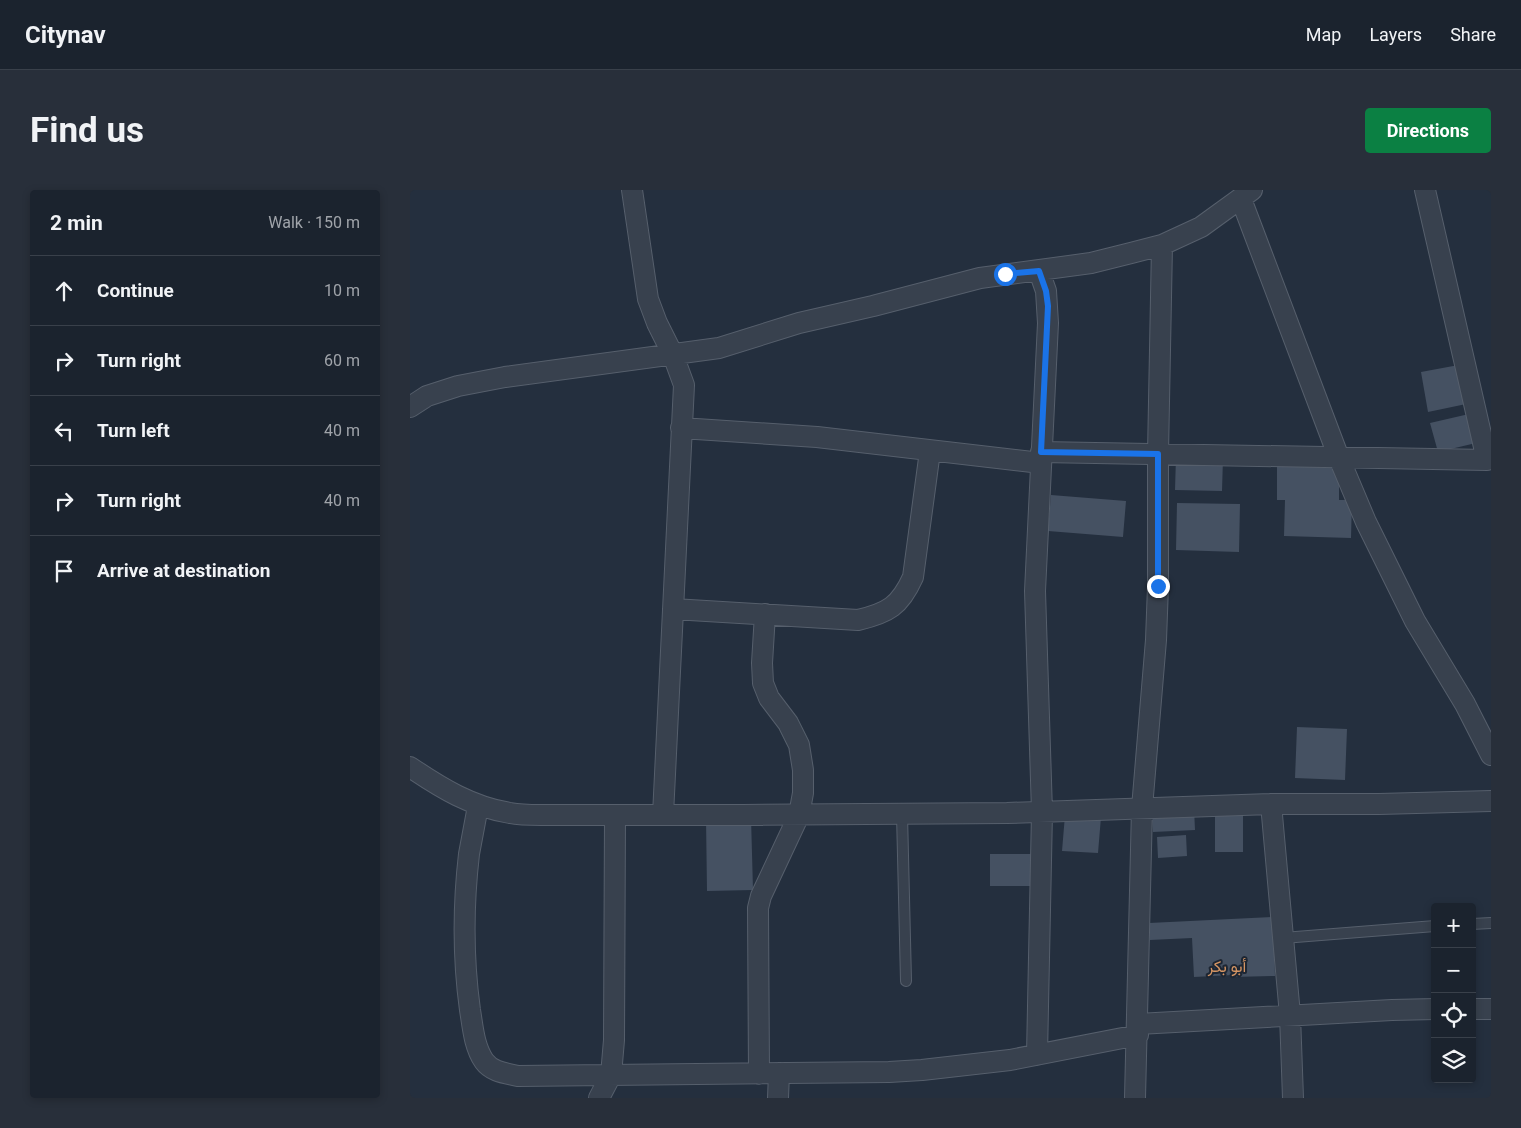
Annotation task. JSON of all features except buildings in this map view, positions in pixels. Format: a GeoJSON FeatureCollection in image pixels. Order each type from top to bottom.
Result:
{"type":"FeatureCollection","features":[{"type":"Feature","properties":{"kind":"street"},"geometry":{"type":"LineString","coordinates":[[632,190],[648,299],[684,385],[662,815]]}},
{"type":"Feature","properties":{"kind":"street"},"geometry":{"type":"LineString","coordinates":[[682,428],[817,437],[930,451],[1041,458],[1158,454],[1486,460],[1425,190]]}},
{"type":"Feature","properties":{"kind":"street"},"geometry":{"type":"LineString","coordinates":[[410,406],[427,396],[458,386],[514,376],[719,348],[799,323],[986,277],[1091,263],[1162,245],[1201,227],[1246,194],[1339,458],[1366,522],[1415,621],[1466,704],[1491,755]]}},
{"type":"Feature","properties":{"kind":"street"},"geometry":{"type":"LineString","coordinates":[[1135,1098],[1142,808],[1156,640],[1162,245]]}},
{"type":"Feature","properties":{"kind":"street"},"geometry":{"type":"LineString","coordinates":[[1037,1055],[1042,812],[1035,591],[1048,306],[1046,291],[1039,271]]}},
{"type":"Feature","properties":{"kind":"street"},"geometry":{"type":"LineString","coordinates":[[673,609],[858,620],[877,615],[901,600],[913,577],[930,451]]}},
{"type":"Feature","properties":{"kind":"street"},"geometry":{"type":"LineString","coordinates":[[764,614],[762,663],[764,683],[769,698],[788,723],[799,745],[804,770],[804,793],[799,815],[761,896],[758,908],[769,1073],[778,1098]]}},
{"type":"Feature","properties":{"kind":"street"},"geometry":{"type":"LineString","coordinates":[[410,768],[443,789],[478,806],[511,814],[902,814],[1042,812],[1272,804],[1491,801]]}},
{"type":"Feature","properties":{"kind":"street"},"geometry":{"type":"LineString","coordinates":[[1272,804],[1290,1015],[1293,1098]]}},
{"type":"Feature","properties":{"kind":"street"},"geometry":{"type":"LineString","coordinates":[[478,806],[469,854],[466,896],[467,989],[474,1040],[484,1061],[494,1071],[518,1076],[889,1072],[922,1070],[1037,1055],[1138,1029],[1290,1015],[1431,1009]]}},
{"type":"Feature","properties":{"kind":"street"},"geometry":{"type":"LineString","coordinates":[[599,1098],[611,1075],[614,1040],[615,815]]}},
{"type":"Feature","properties":{"kind":"street"},"geometry":{"type":"LineString","coordinates":[[1476,1009],[1491,1008]]}},
{"type":"Feature","properties":{"kind":"lane"},"geometry":{"type":"LineString","coordinates":[[902,814],[906,981]]}},
{"type":"Feature","properties":{"kind":"lane"},"geometry":{"type":"LineString","coordinates":[[1476,924],[1491,923]]}},
{"type":"Feature","properties":{"kind":"lane"},"geometry":{"type":"LineString","coordinates":[[1283,938],[1431,926]]}},
{"type":"Feature","properties":{"kind":"district","name":"أبو بكر"},"geometry":{"type":"Point","coordinates":[1227,966]}},
{"type":"Feature","properties":{"kind":"route"},"geometry":{"type":"LineString","coordinates":[[1005,274],[1039,271],[1046,291],[1048,323],[1041,452],[1158,454],[1158,586]]}}]}
